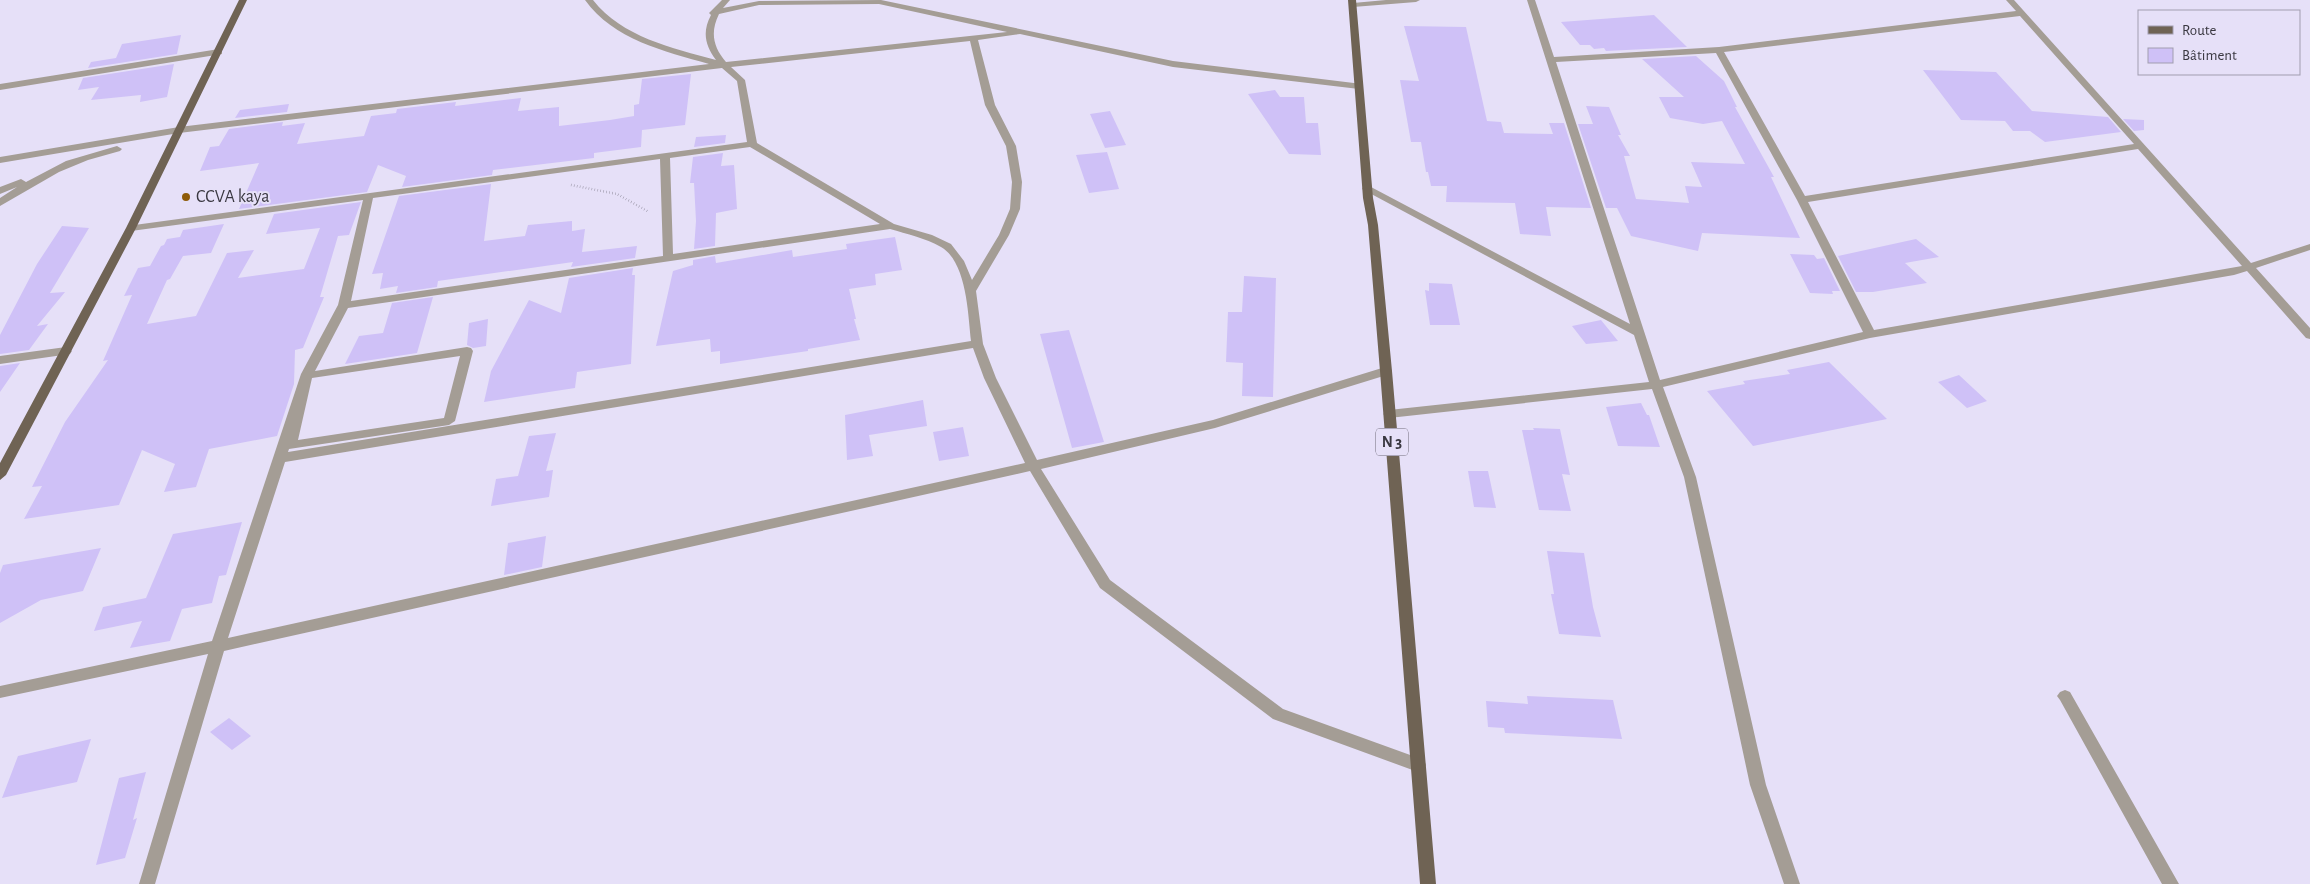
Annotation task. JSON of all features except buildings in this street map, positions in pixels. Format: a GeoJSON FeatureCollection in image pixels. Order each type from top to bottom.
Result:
{"type":"FeatureCollection","features":[{"type":"Feature","properties":{"kind":"main road"},"geometry":{"type":"LineString","coordinates":[[0,475],[131,228],[243,0]]}},
{"type":"Feature","properties":{"kind":"main road","name":"N 3"},"geometry":{"type":"LineString","coordinates":[[1352,3],[1367,190],[1373,225],[1386,371],[1428,884]]}},
{"type":"Feature","properties":{"kind":"street"},"geometry":{"type":"LineString","coordinates":[[589,0],[608,20],[644,42],[721,65],[740,80],[752,144]]}},
{"type":"Feature","properties":{"kind":"street"},"geometry":{"type":"LineString","coordinates":[[721,65],[708,38],[714,13],[726,0]]}},
{"type":"Feature","properties":{"kind":"street"},"geometry":{"type":"LineString","coordinates":[[1352,3],[1416,0]]}},
{"type":"Feature","properties":{"kind":"street"},"geometry":{"type":"LineString","coordinates":[[1531,0],[1656,385],[1690,477],[1758,785],[1792,884]]}},
{"type":"Feature","properties":{"kind":"street"},"geometry":{"type":"LineString","coordinates":[[2010,0],[2310,335]]}},
{"type":"Feature","properties":{"kind":"street"},"geometry":{"type":"LineString","coordinates":[[714,13],[759,3],[879,1],[1173,64],[1359,86]]}},
{"type":"Feature","properties":{"kind":"street"},"geometry":{"type":"LineString","coordinates":[[1551,60],[1719,50],[2022,14]]}},
{"type":"Feature","properties":{"kind":"street"},"geometry":{"type":"LineString","coordinates":[[0,160],[176,135],[721,65],[1017,32]]}},
{"type":"Feature","properties":{"kind":"street"},"geometry":{"type":"LineString","coordinates":[[971,291],[1012,217],[1015,209],[1017,182],[1011,146],[990,105],[973,37]]}},
{"type":"Feature","properties":{"kind":"street"},"geometry":{"type":"LineString","coordinates":[[1719,50],[1802,200],[1870,334]]}},
{"type":"Feature","properties":{"kind":"street"},"geometry":{"type":"LineString","coordinates":[[0,87],[219,52]]}},
{"type":"Feature","properties":{"kind":"street"},"geometry":{"type":"LineString","coordinates":[[0,191],[103,152],[176,135]]}},
{"type":"Feature","properties":{"kind":"street"},"geometry":{"type":"LineString","coordinates":[[131,228],[368,198],[752,144],[890,226],[928,237],[947,246],[959,261],[971,291],[977,344],[990,378],[1033,466],[1105,584],[1278,714],[1418,764]]}},
{"type":"Feature","properties":{"kind":"street"},"geometry":{"type":"LineString","coordinates":[[1802,200],[2141,146]]}},
{"type":"Feature","properties":{"kind":"street"},"geometry":{"type":"LineString","coordinates":[[666,156],[668,258]]}},
{"type":"Feature","properties":{"kind":"street"},"geometry":{"type":"LineString","coordinates":[[0,203],[44,173]]}},
{"type":"Feature","properties":{"kind":"street"},"geometry":{"type":"LineString","coordinates":[[1367,190],[1639,332]]}},
{"type":"Feature","properties":{"kind":"street"},"geometry":{"type":"LineString","coordinates":[[147,884],[218,646],[307,374],[344,305],[368,198]]}},
{"type":"Feature","properties":{"kind":"street"},"geometry":{"type":"LineString","coordinates":[[344,305],[890,226]]}},
{"type":"Feature","properties":{"kind":"street"},"geometry":{"type":"LineString","coordinates":[[1389,414],[1656,385],[1870,334],[2234,272],[2310,247]]}},
{"type":"Feature","properties":{"kind":"street"},"geometry":{"type":"LineString","coordinates":[[280,458],[977,344]]}},
{"type":"Feature","properties":{"kind":"street"},"geometry":{"type":"LineString","coordinates":[[0,360],[66,351]]}},
{"type":"Feature","properties":{"kind":"street"},"geometry":{"type":"LineString","coordinates":[[467,351],[449,421],[291,445],[307,374],[318,375],[467,351]]}},
{"type":"Feature","properties":{"kind":"street"},"geometry":{"type":"LineString","coordinates":[[0,692],[218,646],[1215,424],[1386,371]]}},
{"type":"Feature","properties":{"kind":"street"},"geometry":{"type":"LineString","coordinates":[[2065,696],[2171,884]]}},
{"type":"Feature","properties":{"kind":"path"},"geometry":{"type":"LineString","coordinates":[[566,184],[617,194],[652,214]]}},
{"type":"Feature","properties":{"kind":"place","name":"CCVA kaya"},"geometry":{"type":"Point","coordinates":[186,197]}}]}
